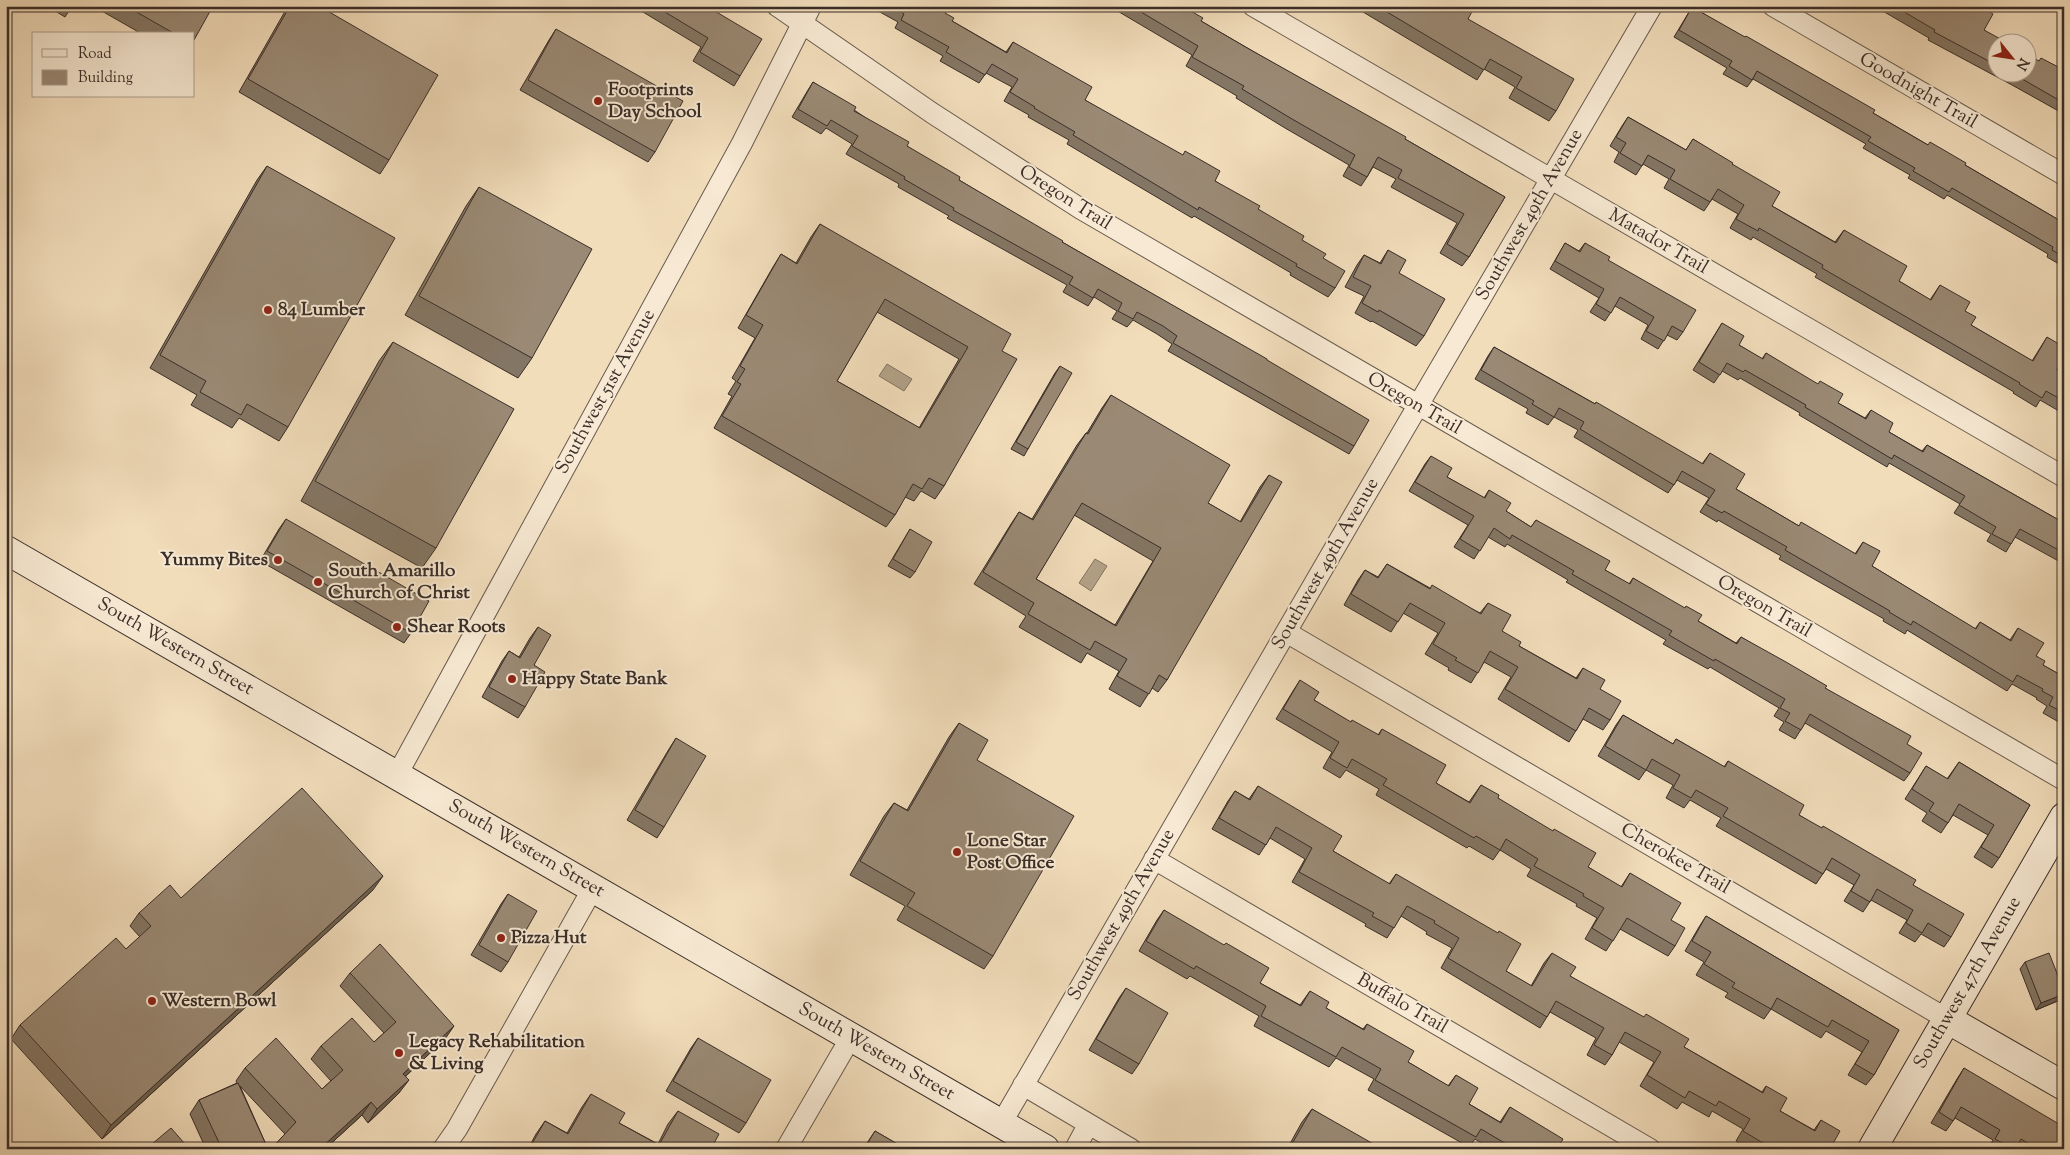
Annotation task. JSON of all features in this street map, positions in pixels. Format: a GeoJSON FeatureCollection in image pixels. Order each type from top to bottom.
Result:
{"type":"FeatureCollection","features":[{"type":"Feature","properties":{"kind":"main road","name":"South Western Street"},"geometry":{"type":"LineString","coordinates":[[6,550],[1045,1149]]}},
{"type":"Feature","properties":{"kind":"main road","name":"Southwest 47th Avenue"},"geometry":{"type":"LineString","coordinates":[[1872,1149],[2064,818]]}},
{"type":"Feature","properties":{"kind":"main road","name":"Cherokee Trail"},"geometry":{"type":"LineString","coordinates":[[1946,1019],[2064,1086]]}},
{"type":"Feature","properties":{"kind":"street","name":"Oregon Trail"},"geometry":{"type":"LineString","coordinates":[[777,6],[932,113],[1081,209],[2064,780]]}},
{"type":"Feature","properties":{"kind":"street","name":"Southwest 51st Avenue"},"geometry":{"type":"LineString","coordinates":[[397,775],[728,168],[804,25],[812,6]]}},
{"type":"Feature","properties":{"kind":"street","name":"Matador Trail"},"geometry":{"type":"LineString","coordinates":[[1253,6],[2064,477]]}},
{"type":"Feature","properties":{"kind":"street","name":"Southwest 49th Avenue"},"geometry":{"type":"LineString","coordinates":[[1001,1124],[1652,6]]}},
{"type":"Feature","properties":{"kind":"street","name":"Goodnight Trail"},"geometry":{"type":"LineString","coordinates":[[1773,6],[2064,175]]}},
{"type":"Feature","properties":{"kind":"street","name":"Cherokee Trail"},"geometry":{"type":"LineString","coordinates":[[1286,632],[1946,1019]]}},
{"type":"Feature","properties":{"kind":"street","name":"Buffalo Trail"},"geometry":{"type":"LineString","coordinates":[[1154,859],[1650,1149]]}},
{"type":"Feature","properties":{"kind":"street"},"geometry":{"type":"LineString","coordinates":[[443,1149],[457,1129],[593,888]]}},
{"type":"Feature","properties":{"kind":"street"},"geometry":{"type":"LineString","coordinates":[[786,1149],[850,1037]]}},
{"type":"Feature","properties":{"kind":"street"},"geometry":{"type":"LineString","coordinates":[[1023,1086],[1130,1149]]}},
{"type":"Feature","properties":{"kind":"street"},"geometry":{"type":"LineString","coordinates":[[1075,1149],[1088,1125]]}},
{"type":"Feature","properties":{"kind":"shaded area"},"geometry":{"type":"Polygon","coordinates":[[[887,364],[912,379],[904,391],[879,376],[887,364]]]}},
{"type":"Feature","properties":{"kind":"shaded area"},"geometry":{"type":"Polygon","coordinates":[[[1095,559],[1107,566],[1091,591],[1079,583],[1095,559]]]}},
{"type":"Feature","properties":{"kind":"building"},"geometry":{"type":"Polygon","coordinates":[[[126,6],[213,6],[195,38],[195,32],[172,32],[126,6]]]}},
{"type":"Feature","properties":{"kind":"building"},"geometry":{"type":"Polygon","coordinates":[[[290,6],[319,6],[438,75],[389,160],[248,79],[290,6]]]}},
{"type":"Feature","properties":{"kind":"building"},"geometry":{"type":"Polygon","coordinates":[[[655,6],[715,6],[713,10],[762,39],[740,76],[700,52],[708,38],[655,6]]]}},
{"type":"Feature","properties":{"kind":"building"},"geometry":{"type":"Polygon","coordinates":[[[891,6],[947,6],[945,13],[954,18],[952,21],[1007,53],[1013,42],[1092,87],[1085,100],[1183,155],[1185,151],[1220,171],[1215,181],[1260,206],[1258,209],[1304,236],[1302,240],[1326,254],[1323,258],[1345,271],[1335,288],[1199,207],[1198,210],[1073,135],[1075,132],[1010,92],[1018,79],[992,64],[985,75],[946,52],[949,47],[901,20],[904,14],[891,6]]]}},
{"type":"Feature","properties":{"kind":"building"},"geometry":{"type":"Polygon","coordinates":[[[1131,6],[1182,6],[1203,18],[1201,21],[1406,137],[1405,139],[1505,197],[1469,257],[1447,244],[1464,214],[1398,178],[1402,170],[1378,157],[1367,177],[1349,167],[1355,155],[1242,89],[1244,86],[1192,57],[1198,46],[1131,6]]]}},
{"type":"Feature","properties":{"kind":"building"},"geometry":{"type":"Polygon","coordinates":[[[1377,6],[1453,6],[1456,8],[1458,6],[1470,6],[1474,8],[1468,19],[1574,79],[1556,111],[1516,88],[1522,77],[1490,59],[1484,70],[1377,6]]]}},
{"type":"Feature","properties":{"kind":"building"},"geometry":{"type":"Polygon","coordinates":[[[1894,6],[1959,6],[1964,9],[1966,6],[1980,6],[1993,14],[1984,30],[1988,32],[1988,61],[1934,32],[1935,30],[1894,6]]]}},
{"type":"Feature","properties":{"kind":"building"},"geometry":{"type":"Polygon","coordinates":[[[1692,7],[1875,110],[1873,113],[1928,145],[1930,142],[1966,163],[1965,165],[2064,223],[2064,257],[2052,250],[2053,247],[1952,188],[1949,192],[1913,171],[1915,168],[1868,141],[1871,137],[1757,71],[1752,80],[1729,66],[1732,61],[1679,30],[1692,7]]]}},
{"type":"Feature","properties":{"kind":"building","name":"Footprints Day School"},"geometry":{"type":"Polygon","coordinates":[[[556,29],[683,101],[655,152],[528,80],[556,29]]]}},
{"type":"Feature","properties":{"kind":"building"},"geometry":{"type":"Polygon","coordinates":[[[2041,58],[2064,70],[2064,103],[2027,82],[2038,82],[2038,60],[2041,58]]]}},
{"type":"Feature","properties":{"kind":"building"},"geometry":{"type":"Polygon","coordinates":[[[813,82],[856,107],[854,111],[909,142],[907,146],[960,177],[959,180],[1369,420],[1354,446],[1173,343],[1177,336],[1163,326],[1137,312],[1133,319],[1118,311],[1122,303],[1098,289],[1093,298],[1069,284],[1073,277],[953,210],[954,208],[852,146],[858,136],[831,120],[827,126],[798,109],[813,82]]]}},
{"type":"Feature","properties":{"kind":"building"},"geometry":{"type":"Polygon","coordinates":[[[1628,117],[1686,150],[1693,139],[1733,163],[1780,192],[1772,206],[1836,243],[1844,230],[1907,266],[1899,281],[1931,300],[1940,285],[1970,302],[1965,311],[1976,317],[1971,325],[2033,361],[2047,337],[2064,347],[2064,358],[2057,370],[2064,374],[2064,401],[2046,391],[2042,398],[2020,383],[1822,268],[1823,265],[1759,228],[1758,231],[1736,219],[1744,205],[1718,189],[1710,202],[1670,179],[1675,170],[1648,155],[1642,166],[1620,153],[1626,143],[1616,137],[1628,117]]]}},
{"type":"Feature","properties":{"kind":"building","name":"84 Lumber"},"geometry":{"type":"Polygon","coordinates":[[[267,166],[395,238],[288,427],[247,404],[241,415],[200,392],[206,381],[160,355],[267,166]]]}},
{"type":"Feature","properties":{"kind":"building"},"geometry":{"type":"Polygon","coordinates":[[[479,187],[592,249],[532,358],[419,296],[479,187]]]}},
{"type":"Feature","properties":{"kind":"building"},"geometry":{"type":"Polygon","coordinates":[[[820,224],[1011,334],[1002,351],[1017,359],[944,486],[929,478],[922,489],[913,484],[895,515],[722,416],[741,384],[737,382],[745,369],[740,366],[763,325],[746,315],[781,254],[797,264],[820,224]],[[885,299],[837,381],[920,428],[968,347],[885,299]]]}},
{"type":"Feature","properties":{"kind":"building"},"geometry":{"type":"Polygon","coordinates":[[[1565,243],[1580,252],[1585,243],[1610,257],[1608,260],[1696,310],[1683,332],[1672,326],[1664,341],[1646,331],[1654,317],[1620,297],[1611,313],[1596,304],[1604,289],[1555,261],[1565,243]]]}},
{"type":"Feature","properties":{"kind":"building"},"geometry":{"type":"Polygon","coordinates":[[[1388,250],[1406,260],[1399,273],[1445,299],[1424,336],[1379,310],[1378,312],[1362,303],[1371,286],[1353,277],[1364,255],[1381,264],[1388,250]]]}},
{"type":"Feature","properties":{"kind":"building"},"geometry":{"type":"Polygon","coordinates":[[[1722,323],[1744,336],[1739,345],[1763,359],[1766,353],[1818,384],[1820,381],[1843,394],[1838,403],[1866,419],[1871,410],[1893,423],[1889,432],[1923,452],[1927,445],[2064,523],[2064,553],[2020,529],[2011,544],[1992,534],[1996,527],[1959,505],[1965,496],[1894,455],[1892,459],[1805,407],[1806,405],[1745,370],[1743,372],[1727,363],[1720,375],[1699,362],[1722,323]]]}},
{"type":"Feature","properties":{"kind":"building"},"geometry":{"type":"Polygon","coordinates":[[[393,342],[514,409],[436,548],[315,481],[393,342]]]}},
{"type":"Feature","properties":{"kind":"building"},"geometry":{"type":"Polygon","coordinates":[[[1494,347],[1595,404],[1596,402],[1703,464],[1710,453],[1745,474],[1736,489],[1799,526],[1801,522],[1856,554],[1863,542],[1880,551],[1872,566],[1976,629],[1980,622],[2011,641],[2018,628],[2044,643],[2036,656],[2045,661],[2043,665],[2064,677],[2064,713],[2049,705],[2053,697],[2042,691],[2043,689],[2017,675],[2013,682],[1913,621],[1911,625],[1785,550],[1787,547],[1724,511],[1722,513],[1706,504],[1715,490],[1682,471],[1674,485],[1580,429],[1584,422],[1559,408],[1554,417],[1532,404],[1534,401],[1481,370],[1494,347]]]}},
{"type":"Feature","properties":{"kind":"building"},"geometry":{"type":"Polygon","coordinates":[[[1060,366],[1072,373],[1028,449],[1016,442],[1060,366]]]}},
{"type":"Feature","properties":{"kind":"building"},"geometry":{"type":"Polygon","coordinates":[[[1111,395],[1230,465],[1208,503],[1241,522],[1269,475],[1282,482],[1167,680],[1159,675],[1149,694],[1117,676],[1127,659],[1095,641],[1090,650],[1028,614],[1034,603],[983,572],[1019,512],[1033,520],[1086,433],[1088,434],[1111,395]],[[1082,503],[1036,579],[1116,626],[1161,548],[1082,503]]]}},
{"type":"Feature","properties":{"kind":"building"},"geometry":{"type":"Polygon","coordinates":[[[1431,456],[1452,468],[1447,477],[1485,498],[1489,490],[1511,503],[1506,511],[1531,527],[1536,520],[1610,561],[1605,570],[1630,584],[1633,578],[1685,608],[1686,606],[1702,615],[1698,621],[1737,644],[1741,637],[1827,686],[1825,688],[1911,736],[1907,744],[1922,753],[1910,773],[1810,714],[1801,730],[1785,721],[1790,713],[1780,708],[1785,699],[1669,635],[1672,631],[1572,574],[1574,571],[1512,535],[1510,539],[1494,528],[1480,551],[1460,539],[1474,516],[1415,482],[1431,456]]]}},
{"type":"Feature","properties":{"kind":"building"},"geometry":{"type":"Polygon","coordinates":[[[286,519],[429,601],[411,633],[267,551],[286,519]]]}},
{"type":"Feature","properties":{"kind":"building"},"geometry":{"type":"Polygon","coordinates":[[[910,529],[932,542],[915,572],[893,559],[910,529]]]}},
{"type":"Feature","properties":{"kind":"building"},"geometry":{"type":"Polygon","coordinates":[[[1387,564],[1430,589],[1432,585],[1481,614],[1488,603],[1511,615],[1502,631],[1521,642],[1519,646],[1577,679],[1583,668],[1605,680],[1600,689],[1621,701],[1610,720],[1589,708],[1576,731],[1505,689],[1518,667],[1490,651],[1478,673],[1455,660],[1457,658],[1433,644],[1445,623],[1410,603],[1398,622],[1351,594],[1365,570],[1378,578],[1387,564]]]}},
{"type":"Feature","properties":{"kind":"building","name":"Happy State Bank"},"geometry":{"type":"Polygon","coordinates":[[[538,627],[551,635],[534,665],[545,672],[525,707],[489,687],[509,651],[520,658],[538,627]]]}},
{"type":"Feature","properties":{"kind":"building"},"geometry":{"type":"Polygon","coordinates":[[[1300,680],[1319,692],[1314,700],[1351,722],[1352,720],[1379,735],[1382,729],[1446,765],[1436,783],[1470,803],[1481,785],[1499,795],[1498,798],[1553,831],[1554,829],[1596,853],[1588,867],[1622,887],[1630,873],[1681,903],[1671,920],[1685,928],[1675,946],[1627,918],[1613,941],[1592,928],[1604,908],[1583,896],[1584,894],[1534,866],[1538,859],[1506,839],[1500,850],[1476,836],[1474,838],[1383,785],[1387,779],[1352,759],[1347,768],[1330,758],[1339,742],[1283,709],[1300,680]]]}},
{"type":"Feature","properties":{"kind":"building"},"geometry":{"type":"Polygon","coordinates":[[[1623,715],[1673,744],[1676,739],[1725,767],[1728,761],[1804,805],[1799,815],[1822,828],[1823,826],[1916,880],[1913,885],[1964,914],[1951,937],[1928,923],[1922,933],[1906,923],[1913,910],[1877,889],[1870,902],[1851,891],[1860,875],[1832,858],[1823,874],[1723,816],[1728,808],[1696,790],[1691,798],[1673,788],[1680,775],[1652,759],[1646,770],[1605,746],[1623,715]]]}},
{"type":"Feature","properties":{"kind":"building","name":"Lone Star Post Office"},"geometry":{"type":"Polygon","coordinates":[[[959,723],[988,740],[977,760],[1074,816],[993,956],[907,906],[915,893],[860,861],[894,803],[908,811],[959,723]]]}},
{"type":"Feature","properties":{"kind":"building"},"geometry":{"type":"Polygon","coordinates":[[[676,738],[706,756],[664,827],[635,810],[676,738]]]}},
{"type":"Feature","properties":{"kind":"building"},"geometry":{"type":"Polygon","coordinates":[[[1959,762],[2030,805],[1999,858],[1981,847],[1994,825],[1959,804],[1948,823],[1929,811],[1934,803],[1912,789],[1926,766],[1948,779],[1959,762]]]}},
{"type":"Feature","properties":{"kind":"building"},"geometry":{"type":"Polygon","coordinates":[[[1258,786],[1342,836],[1333,851],[1390,884],[1396,874],[1498,933],[1499,931],[1521,944],[1506,971],[1532,986],[1552,953],[1576,967],[1570,976],[1644,1017],[1646,1014],[1689,1039],[1684,1047],[1763,1093],[1766,1086],[1787,1098],[1780,1111],[1815,1131],[1821,1120],[1840,1131],[1830,1149],[1773,1149],[1743,1131],[1750,1119],[1719,1101],[1716,1106],[1689,1091],[1685,1098],[1647,1075],[1661,1052],[1625,1032],[1612,1055],[1594,1045],[1604,1028],[1556,1001],[1547,1017],[1448,958],[1459,938],[1434,923],[1435,921],[1407,906],[1394,928],[1372,916],[1374,913],[1299,872],[1312,848],[1276,827],[1266,845],[1219,818],[1235,791],[1250,800],[1258,786]]]}},
{"type":"Feature","properties":{"kind":"building","name":"Western Bowl"},"geometry":{"type":"Polygon","coordinates":[[[302,788],[383,876],[111,1125],[20,1025],[116,938],[126,949],[151,926],[139,913],[170,885],[181,898],[302,788]]]}},
{"type":"Feature","properties":{"kind":"building","name":"Pizza Hut"},"geometry":{"type":"Polygon","coordinates":[[[508,894],[537,911],[508,962],[479,945],[508,894]]]}},
{"type":"Feature","properties":{"kind":"building"},"geometry":{"type":"Polygon","coordinates":[[[1164,910],[1224,945],[1226,943],[1269,968],[1260,983],[1301,1006],[1310,991],[1329,1002],[1326,1008],[1364,1030],[1367,1024],[1414,1051],[1408,1062],[1449,1086],[1456,1075],[1478,1088],[1469,1104],[1501,1123],[1510,1107],[1563,1139],[1557,1149],[1506,1149],[1508,1145],[1481,1129],[1476,1137],[1375,1080],[1381,1069],[1342,1047],[1336,1057],[1261,1016],[1266,1006],[1196,966],[1194,969],[1146,941],[1164,910]]]}},
{"type":"Feature","properties":{"kind":"building"},"geometry":{"type":"Polygon","coordinates":[[[1706,916],[1899,1030],[1874,1075],[1855,1064],[1869,1041],[1832,1020],[1828,1027],[1777,998],[1771,1009],[1732,987],[1735,983],[1704,964],[1711,952],[1692,941],[1706,916]]]}},
{"type":"Feature","properties":{"kind":"building","name":"Legacy Rehabilitation & Living"},"geometry":{"type":"Polygon","coordinates":[[[380,944],[454,1026],[403,1074],[409,1080],[377,1109],[371,1102],[320,1149],[313,1143],[310,1149],[271,1149],[296,1122],[245,1068],[276,1038],[322,1089],[343,1070],[321,1046],[352,1018],[374,1042],[396,1022],[350,973],[380,944]]]}},
{"type":"Feature","properties":{"kind":"building"},"geometry":{"type":"Polygon","coordinates":[[[2049,953],[2064,994],[2041,1003],[2025,962],[2049,953]]]}},
{"type":"Feature","properties":{"kind":"building"},"geometry":{"type":"Polygon","coordinates":[[[1126,988],[1168,1013],[1139,1064],[1096,1039],[1126,988]]]}},
{"type":"Feature","properties":{"kind":"building"},"geometry":{"type":"Polygon","coordinates":[[[698,1038],[771,1080],[746,1123],[673,1081],[698,1038]]]}},
{"type":"Feature","properties":{"kind":"building"},"geometry":{"type":"Polygon","coordinates":[[[1964,1068],[2064,1127],[2064,1149],[2038,1149],[2021,1139],[2015,1149],[2013,1149],[1995,1139],[2000,1130],[1961,1107],[1953,1121],[1939,1112],[1964,1068]]]}},
{"type":"Feature","properties":{"kind":"building"},"geometry":{"type":"Polygon","coordinates":[[[238,1083],[268,1149],[222,1149],[199,1100],[238,1083]]]}},
{"type":"Feature","properties":{"kind":"building"},"geometry":{"type":"Polygon","coordinates":[[[591,1094],[625,1113],[619,1123],[659,1145],[678,1111],[719,1134],[711,1149],[612,1149],[606,1145],[604,1149],[529,1149],[545,1121],[568,1134],[591,1094]]]}},
{"type":"Feature","properties":{"kind":"building"},"geometry":{"type":"Polygon","coordinates":[[[1312,1109],[1377,1146],[1376,1149],[1289,1149],[1312,1109]]]}},
{"type":"Feature","properties":{"kind":"building"},"geometry":{"type":"Polygon","coordinates":[[[171,1128],[185,1144],[179,1149],[146,1149],[171,1128]]]}},
{"type":"Feature","properties":{"kind":"building"},"geometry":{"type":"Polygon","coordinates":[[[875,1131],[906,1149],[864,1149],[875,1131]]]}},
{"type":"Feature","properties":{"kind":"place","name":"Footprints Day School"},"geometry":{"type":"Point","coordinates":[598,101]}},
{"type":"Feature","properties":{"kind":"place","name":"84 Lumber"},"geometry":{"type":"Point","coordinates":[268,310]}},
{"type":"Feature","properties":{"kind":"place","name":"Yummy Bites"},"geometry":{"type":"Point","coordinates":[278,560]}},
{"type":"Feature","properties":{"kind":"place","name":"South Amarillo Church of Christ"},"geometry":{"type":"Point","coordinates":[318,582]}},
{"type":"Feature","properties":{"kind":"place","name":"Shear Roots"},"geometry":{"type":"Point","coordinates":[397,627]}},
{"type":"Feature","properties":{"kind":"place","name":"Happy State Bank"},"geometry":{"type":"Point","coordinates":[512,679]}},
{"type":"Feature","properties":{"kind":"place","name":"Lone Star Post Office"},"geometry":{"type":"Point","coordinates":[957,852]}},
{"type":"Feature","properties":{"kind":"place","name":"Pizza Hut"},"geometry":{"type":"Point","coordinates":[501,938]}},
{"type":"Feature","properties":{"kind":"place","name":"Western Bowl"},"geometry":{"type":"Point","coordinates":[152,1001]}},
{"type":"Feature","properties":{"kind":"place","name":"Legacy Rehabilitation & Living"},"geometry":{"type":"Point","coordinates":[399,1053]}}]}
